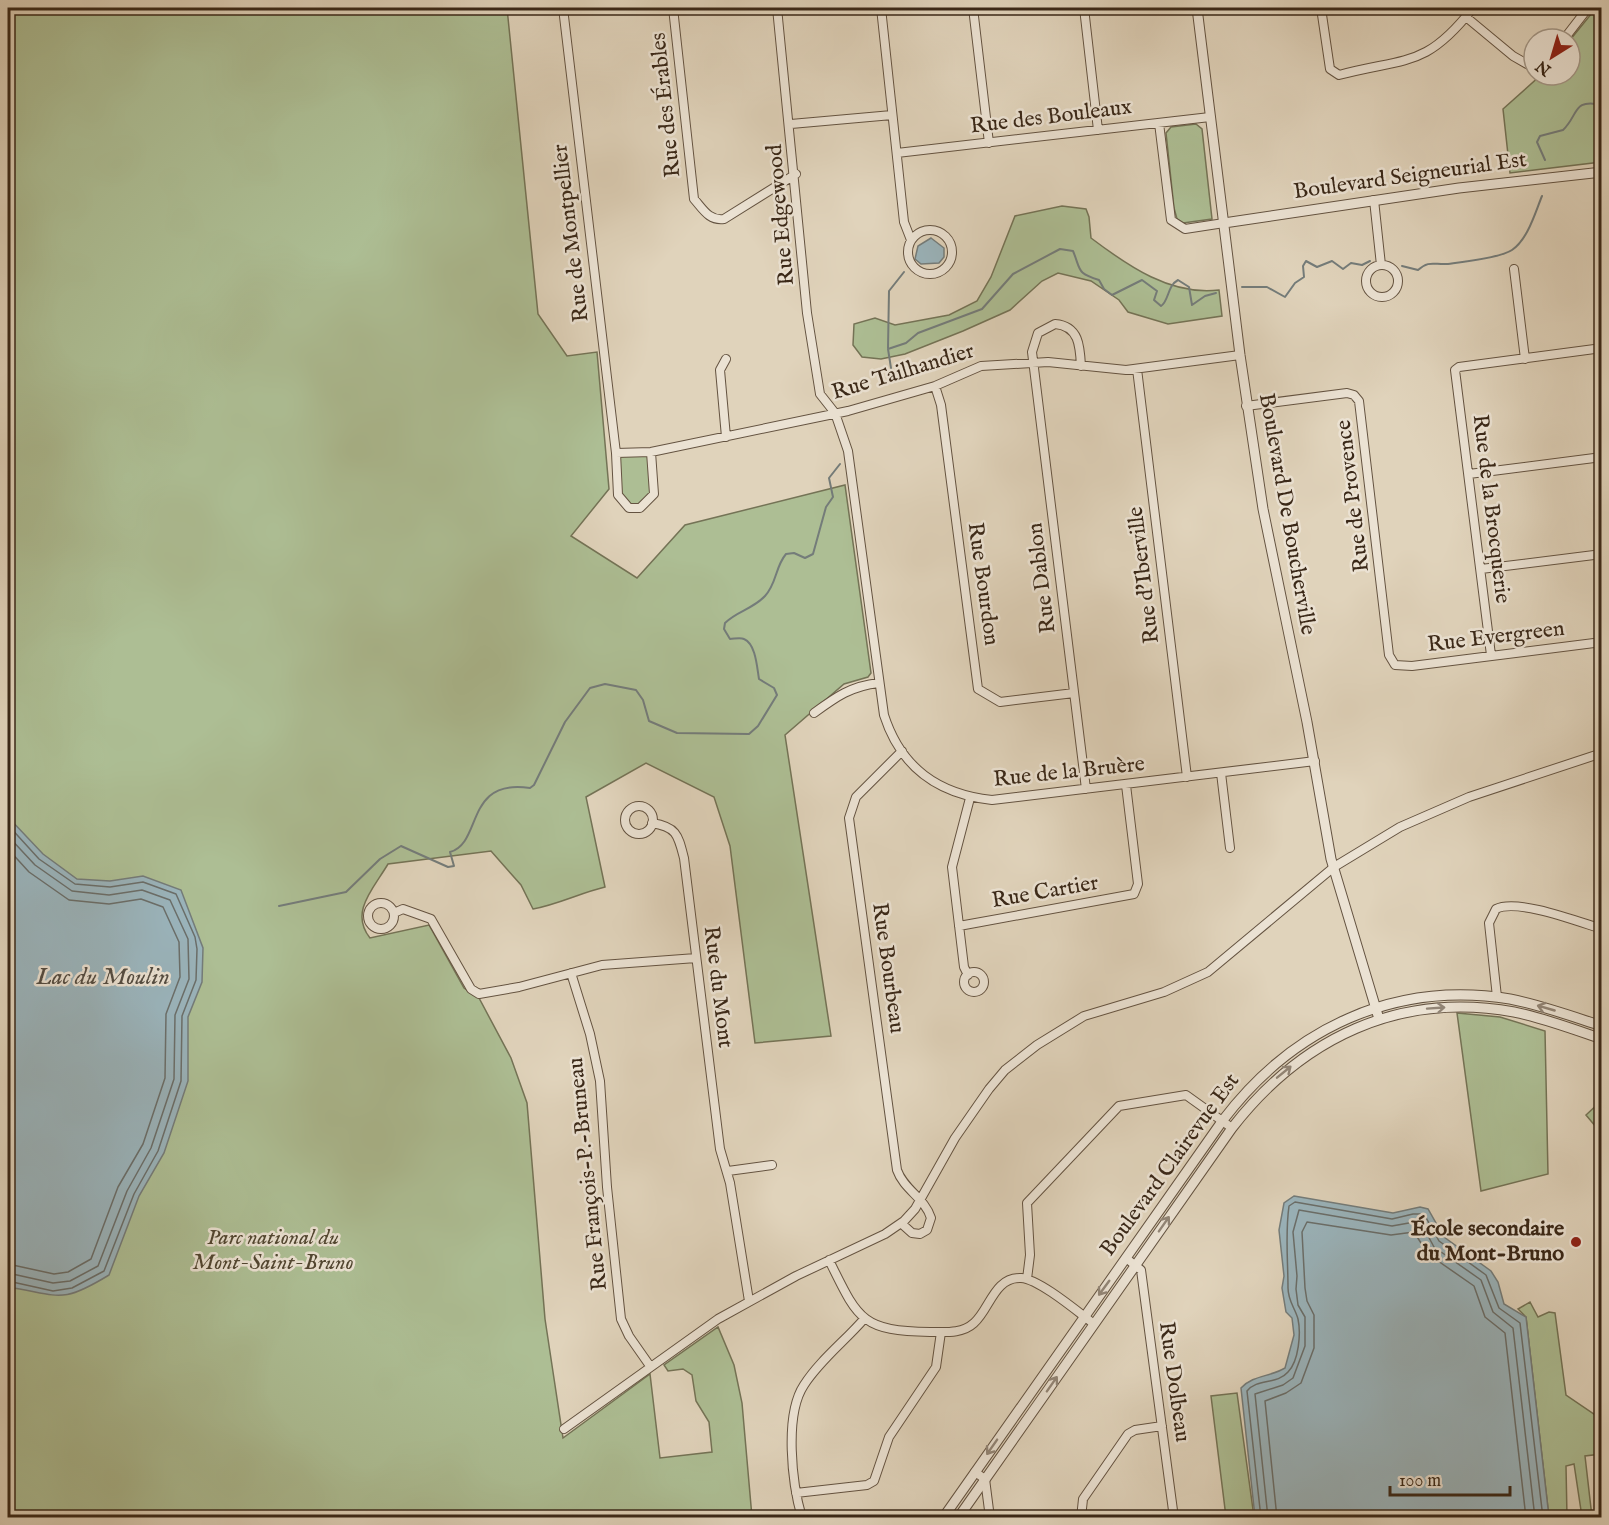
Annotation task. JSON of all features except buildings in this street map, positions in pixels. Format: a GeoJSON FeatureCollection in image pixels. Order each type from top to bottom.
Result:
{"type":"FeatureCollection","features":[{"type":"Feature","properties":{"kind":"street","name":"Rue de Montpellier"},"geometry":{"type":"LineString","coordinates":[[563,8],[616,453],[618,495],[624,504],[635,509],[650,501],[654,494],[651,452]]}},
{"type":"Feature","properties":{"kind":"street","name":"Rue des Érables"},"geometry":{"type":"LineString","coordinates":[[673,8],[694,199],[709,216],[716,220],[724,219],[796,174]]}},
{"type":"Feature","properties":{"kind":"street","name":"Rue Edgewood"},"geometry":{"type":"LineString","coordinates":[[777,8],[796,174],[807,313],[820,394],[835,413]]}},
{"type":"Feature","properties":{"kind":"street"},"geometry":{"type":"LineString","coordinates":[[881,8],[904,222],[910,240],[908,255],[915,269],[930,274],[937,273],[949,264],[951,243],[942,233],[928,229],[910,240]]}},
{"type":"Feature","properties":{"kind":"street"},"geometry":{"type":"LineString","coordinates":[[973,8],[989,143]]}},
{"type":"Feature","properties":{"kind":"street"},"geometry":{"type":"LineString","coordinates":[[1084,8],[1098,130]]}},
{"type":"Feature","properties":{"kind":"street","name":"Boulevard De Boucherville"},"geometry":{"type":"LineString","coordinates":[[1197,8],[1246,406],[1267,529],[1315,761],[1334,867],[1379,1019]]}},
{"type":"Feature","properties":{"kind":"street"},"geometry":{"type":"LineString","coordinates":[[1321,8],[1332,72],[1341,75],[1412,60],[1437,46],[1473,8]]}},
{"type":"Feature","properties":{"kind":"street"},"geometry":{"type":"LineString","coordinates":[[1573,27],[1588,8]]}},
{"type":"Feature","properties":{"kind":"street"},"geometry":{"type":"LineString","coordinates":[[1466,17],[1522,61]]}},
{"type":"Feature","properties":{"kind":"street"},"geometry":{"type":"LineString","coordinates":[[791,124],[892,115]]}},
{"type":"Feature","properties":{"kind":"street","name":"Rue des Bouleaux"},"geometry":{"type":"LineString","coordinates":[[897,153],[1210,117]]}},
{"type":"Feature","properties":{"kind":"street"},"geometry":{"type":"LineString","coordinates":[[1159,123],[1171,220],[1185,229],[1224,223]]}},
{"type":"Feature","properties":{"kind":"street","name":"Boulevard Seigneurial Est"},"geometry":{"type":"LineString","coordinates":[[1224,223],[1374,200],[1602,172]]}},
{"type":"Feature","properties":{"kind":"street"},"geometry":{"type":"LineString","coordinates":[[1374,200],[1381,265]]}},
{"type":"Feature","properties":{"kind":"street"},"geometry":{"type":"LineString","coordinates":[[1381,265],[1392,267],[1399,281],[1395,291],[1386,297],[1376,296],[1366,284],[1371,269],[1381,265]]}},
{"type":"Feature","properties":{"kind":"street"},"geometry":{"type":"LineString","coordinates":[[1514,269],[1524,359],[1602,348]]}},
{"type":"Feature","properties":{"kind":"street","name":"Rue Dablon"},"geometry":{"type":"LineString","coordinates":[[1081,366],[1077,336],[1068,327],[1058,324],[1045,327],[1036,336],[1032,345],[1086,789]]}},
{"type":"Feature","properties":{"kind":"street","name":"Rue Tailhandier"},"geometry":{"type":"LineString","coordinates":[[616,453],[651,452],[835,413],[935,386],[981,366],[1034,362],[1137,369],[1240,355]]}},
{"type":"Feature","properties":{"kind":"street"},"geometry":{"type":"LineString","coordinates":[[726,359],[720,370],[726,437]]}},
{"type":"Feature","properties":{"kind":"street","name":"Rue de la Brocquerie"},"geometry":{"type":"LineString","coordinates":[[1491,655],[1455,372],[1456,368],[1524,359]]}},
{"type":"Feature","properties":{"kind":"street","name":"Rue d'Iberville"},"geometry":{"type":"LineString","coordinates":[[1137,369],[1187,777]]}},
{"type":"Feature","properties":{"kind":"street","name":"Rue Bourdon"},"geometry":{"type":"LineString","coordinates":[[935,386],[941,405],[978,689],[1000,702],[1074,693]]}},
{"type":"Feature","properties":{"kind":"street","name":"Rue de Provence"},"geometry":{"type":"LineString","coordinates":[[1246,406],[1347,393],[1354,395],[1359,401],[1389,655],[1395,665]]}},
{"type":"Feature","properties":{"kind":"street","name":"Rue de la Bruère"},"geometry":{"type":"LineString","coordinates":[[835,413],[848,451],[879,683],[889,728],[902,752],[930,780],[957,794],[992,800],[1315,761]]}},
{"type":"Feature","properties":{"kind":"street"},"geometry":{"type":"LineString","coordinates":[[1469,474],[1602,457]]}},
{"type":"Feature","properties":{"kind":"street"},"geometry":{"type":"LineString","coordinates":[[1481,569],[1602,554]]}},
{"type":"Feature","properties":{"kind":"street","name":"Rue Evergreen"},"geometry":{"type":"LineString","coordinates":[[1395,665],[1412,666],[1602,642]]}},
{"type":"Feature","properties":{"kind":"street"},"geometry":{"type":"LineString","coordinates":[[814,713],[844,690],[879,683]]}},
{"type":"Feature","properties":{"kind":"street","name":"Rue Bourbeau"},"geometry":{"type":"LineString","coordinates":[[902,752],[856,797],[849,818],[896,1167],[902,1181],[920,1200]]}},
{"type":"Feature","properties":{"kind":"street"},"geometry":{"type":"LineString","coordinates":[[564,1429],[650,1366],[749,1301],[902,1224],[920,1200],[964,1124],[997,1080],[1017,1059],[1084,1016],[1164,992],[1201,976],[1226,959],[1334,867],[1387,834],[1427,814],[1602,753]]}},
{"type":"Feature","properties":{"kind":"street"},"geometry":{"type":"LineString","coordinates":[[1221,773],[1230,848]]}},
{"type":"Feature","properties":{"kind":"street","name":"Rue Cartier"},"geometry":{"type":"LineString","coordinates":[[959,926],[1128,896],[1136,891],[1138,882],[1126,784]]}},
{"type":"Feature","properties":{"kind":"street"},"geometry":{"type":"LineString","coordinates":[[968,975],[964,967],[952,863],[970,798]]}},
{"type":"Feature","properties":{"kind":"street","name":"Rue du Mont"},"geometry":{"type":"LineString","coordinates":[[652,823],[671,828],[681,845],[720,1149],[728,1171],[749,1301]]}},
{"type":"Feature","properties":{"kind":"street"},"geometry":{"type":"LineString","coordinates":[[1497,997],[1489,923],[1496,909],[1506,906],[1530,909],[1602,929]]}},
{"type":"Feature","properties":{"kind":"street"},"geometry":{"type":"LineString","coordinates":[[394,914],[403,909],[422,914],[433,921],[468,984],[476,993],[519,987],[610,964],[696,958]]}},
{"type":"Feature","properties":{"kind":"street","name":"Rue François-P.-Bruneau"},"geometry":{"type":"LineString","coordinates":[[571,973],[590,1034],[600,1081],[607,1187],[621,1318],[626,1332],[650,1366]]}},
{"type":"Feature","properties":{"kind":"street","name":"Boulevard Clairevue Est"},"geometry":{"type":"LineString","coordinates":[[943,1518],[1223,1120],[1258,1078],[1286,1054],[1327,1028],[1376,1008],[1432,996],[1497,997],[1536,1005],[1602,1026]]}},
{"type":"Feature","properties":{"kind":"street","name":"Boulevard Clairevue Est"},"geometry":{"type":"LineString","coordinates":[[958,1518],[1232,1128],[1269,1085],[1295,1063],[1334,1038],[1379,1019],[1435,1008],[1491,1009],[1526,1015],[1602,1039]]}},
{"type":"Feature","properties":{"kind":"street"},"geometry":{"type":"LineString","coordinates":[[1027,1279],[1030,1260],[1027,1203],[1117,1108],[1128,1103],[1186,1095],[1232,1128]]}},
{"type":"Feature","properties":{"kind":"street"},"geometry":{"type":"LineString","coordinates":[[728,1171],[772,1165]]}},
{"type":"Feature","properties":{"kind":"street"},"geometry":{"type":"LineString","coordinates":[[902,1224],[916,1234],[927,1230],[931,1216],[920,1200]]}},
{"type":"Feature","properties":{"kind":"street"},"geometry":{"type":"LineString","coordinates":[[1126,1258],[1136,1264]]}},
{"type":"Feature","properties":{"kind":"street"},"geometry":{"type":"LineString","coordinates":[[829,1260],[850,1302],[864,1319],[888,1330],[955,1332],[970,1326],[1003,1284],[1015,1278],[1027,1279],[1094,1324]]}},
{"type":"Feature","properties":{"kind":"street","name":"Rue Dolbeau"},"geometry":{"type":"LineString","coordinates":[[1136,1264],[1141,1270],[1174,1518]]}},
{"type":"Feature","properties":{"kind":"street"},"geometry":{"type":"LineString","coordinates":[[802,1518],[796,1493],[794,1416],[799,1395],[807,1381],[864,1319]]}},
{"type":"Feature","properties":{"kind":"street"},"geometry":{"type":"LineString","coordinates":[[796,1493],[867,1485],[874,1481],[889,1437],[936,1367],[941,1332]]}},
{"type":"Feature","properties":{"kind":"street"},"geometry":{"type":"LineString","coordinates":[[1081,1518],[1083,1498],[1128,1434],[1162,1426]]}},
{"type":"Feature","properties":{"kind":"street"},"geometry":{"type":"LineString","coordinates":[[975,1472],[985,1479],[990,1518]]}},
{"type":"Feature","properties":{"kind":"green space","name":"Parc national du Mont-Saint-Bruno"},"geometry":{"type":"Polygon","coordinates":[[[8,8],[507,8],[538,314],[567,356],[597,352],[609,489],[571,536],[637,578],[685,525],[845,485],[871,673],[868,677],[844,684],[785,735],[831,1036],[755,1043],[730,846],[714,797],[646,763],[586,797],[605,887],[533,909],[521,885],[491,851],[388,864],[366,900],[362,919],[370,938],[429,925],[464,988],[479,998],[511,1058],[527,1103],[545,1319],[563,1438],[650,1374],[660,1458],[712,1452],[709,1422],[696,1401],[692,1375],[683,1369],[668,1371],[664,1365],[718,1327],[734,1365],[742,1403],[752,1517],[8,1517],[8,8]]]}},
{"type":"Feature","properties":{"kind":"green space"},"geometry":{"type":"Polygon","coordinates":[[[1596,8],[1602,9],[1601,162],[1510,173],[1503,109],[1528,87],[1582,87],[1581,27],[1596,8]]]}},
{"type":"Feature","properties":{"kind":"green space"},"geometry":{"type":"Polygon","coordinates":[[[1196,124],[1202,129],[1212,219],[1183,223],[1177,219],[1174,208],[1166,133],[1171,127],[1196,124]]]}},
{"type":"Feature","properties":{"kind":"green space"},"geometry":{"type":"Polygon","coordinates":[[[1062,206],[1086,209],[1091,238],[1120,259],[1151,277],[1184,288],[1201,291],[1219,290],[1222,316],[1168,324],[1128,312],[1119,300],[1091,281],[1058,273],[1042,281],[1010,310],[905,354],[881,359],[862,357],[853,345],[854,324],[875,318],[895,325],[949,315],[977,301],[991,277],[1015,216],[1062,206]]]}},
{"type":"Feature","properties":{"kind":"green space"},"geometry":{"type":"Polygon","coordinates":[[[651,452],[654,494],[635,509],[618,495],[616,453],[651,452]]]}},
{"type":"Feature","properties":{"kind":"green space"},"geometry":{"type":"Polygon","coordinates":[[[1457,1013],[1500,1017],[1545,1031],[1548,1174],[1481,1191],[1457,1013]]]}},
{"type":"Feature","properties":{"kind":"green space"},"geometry":{"type":"Polygon","coordinates":[[[1601,1101],[1601,1133],[1586,1115],[1601,1101]]]}},
{"type":"Feature","properties":{"kind":"green space"},"geometry":{"type":"Polygon","coordinates":[[[1530,1302],[1538,1317],[1549,1312],[1555,1313],[1566,1395],[1601,1419],[1601,1454],[1585,1456],[1592,1517],[1582,1517],[1574,1464],[1566,1466],[1567,1517],[1549,1517],[1526,1317],[1518,1309],[1530,1302]]]}},
{"type":"Feature","properties":{"kind":"green space"},"geometry":{"type":"Polygon","coordinates":[[[1237,1393],[1254,1517],[1226,1517],[1211,1396],[1237,1393]]]}},
{"type":"Feature","properties":{"kind":"water"},"geometry":{"type":"Polygon","coordinates":[[[931,238],[944,248],[944,257],[939,263],[921,264],[915,259],[918,246],[931,238]]]}},
{"type":"Feature","properties":{"kind":"water","name":"Lac du Moulin"},"geometry":{"type":"Polygon","coordinates":[[[8,817],[43,854],[77,879],[110,881],[143,876],[181,890],[203,948],[202,982],[188,1017],[188,1081],[164,1153],[139,1196],[109,1275],[80,1291],[69,1294],[50,1295],[8,1287],[8,817]]]}},
{"type":"Feature","properties":{"kind":"water"},"geometry":{"type":"Polygon","coordinates":[[[1294,1196],[1393,1213],[1420,1207],[1428,1209],[1444,1237],[1491,1271],[1498,1282],[1504,1304],[1526,1317],[1549,1517],[1255,1517],[1241,1388],[1256,1378],[1285,1368],[1294,1335],[1292,1318],[1286,1312],[1282,1288],[1284,1276],[1279,1230],[1284,1203],[1294,1196]]]}},
{"type":"Feature","properties":{"kind":"waterway"},"geometry":{"type":"LineString","coordinates":[[1545,160],[1537,142],[1540,136],[1563,130],[1581,106],[1592,103],[1602,105]]}},
{"type":"Feature","properties":{"kind":"waterway"},"geometry":{"type":"LineString","coordinates":[[1402,266],[1418,270],[1429,264],[1472,261],[1506,253],[1518,245],[1522,239],[1542,196]]}},
{"type":"Feature","properties":{"kind":"waterway"},"geometry":{"type":"LineString","coordinates":[[893,381],[888,349],[906,343],[918,333],[982,309],[1013,274],[1060,249],[1073,251],[1083,273],[1099,280],[1104,289],[1112,295],[1142,280],[1157,291],[1154,300],[1161,306],[1178,280],[1189,287],[1192,305],[1205,296],[1216,293]]}},
{"type":"Feature","properties":{"kind":"waterway"},"geometry":{"type":"LineString","coordinates":[[1242,287],[1267,287],[1285,297],[1295,283],[1304,277],[1303,266],[1306,261],[1317,267],[1332,261],[1343,269],[1351,263],[1362,265],[1370,261]]}},
{"type":"Feature","properties":{"kind":"waterway"},"geometry":{"type":"LineString","coordinates":[[888,348],[889,291],[904,272]]}},
{"type":"Feature","properties":{"kind":"waterway"},"geometry":{"type":"LineString","coordinates":[[279,906],[346,892],[380,859],[401,846],[448,867],[454,866],[450,852],[460,846],[467,837],[484,801],[494,793],[509,788],[530,788],[534,785],[565,722],[590,688],[605,684],[636,690],[643,700],[649,721],[677,733],[749,734],[758,726],[777,695],[774,688],[759,679],[751,646],[742,638],[730,639],[724,629],[725,623],[765,596],[786,554],[794,553],[805,558],[813,554],[826,507],[833,497],[829,478],[840,464]]}},
{"type":"Feature","properties":{"kind":"place","name":"École secondaire du Mont-Bruno"},"geometry":{"type":"Point","coordinates":[1576,1242]}}]}
